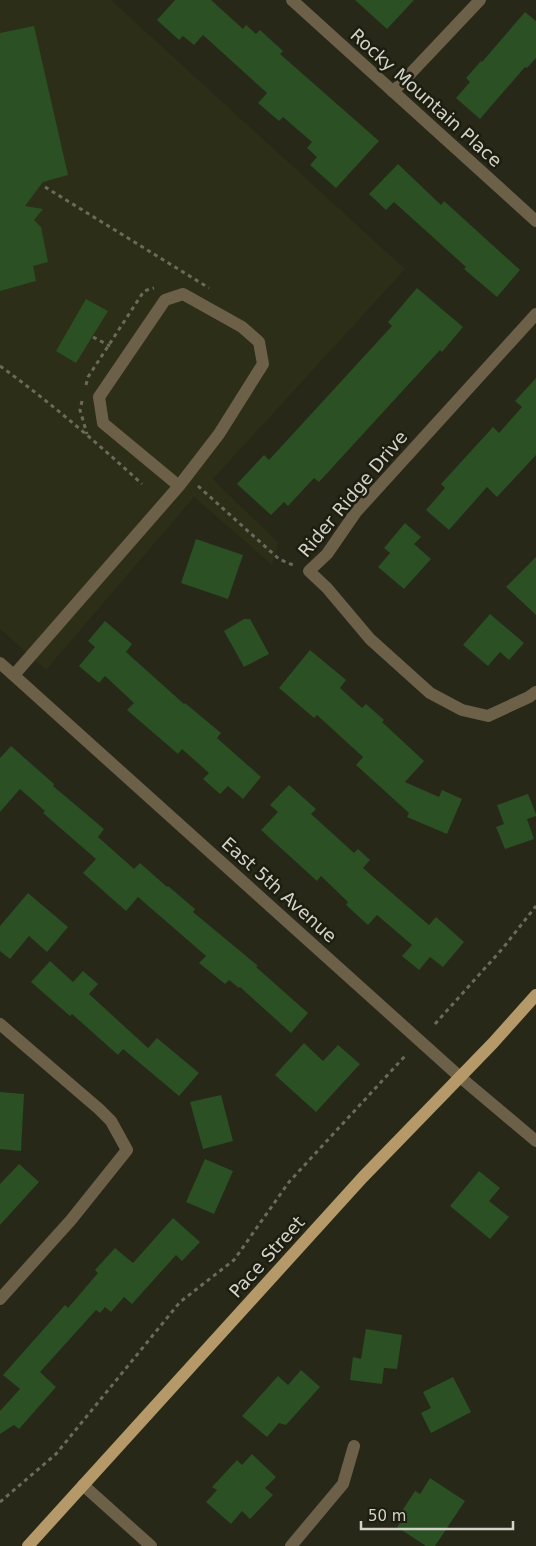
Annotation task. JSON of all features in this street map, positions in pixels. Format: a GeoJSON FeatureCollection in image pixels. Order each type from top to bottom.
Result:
{"type":"FeatureCollection","features":[{"type":"Feature","properties":{"kind":"main road","name":"Pace Street"},"geometry":{"type":"LineString","coordinates":[[28,1546],[363,1177],[536,995]]}},
{"type":"Feature","properties":{"kind":"street","name":"Rocky Mountain Place"},"geometry":{"type":"LineString","coordinates":[[292,0],[536,221]]}},
{"type":"Feature","properties":{"kind":"street"},"geometry":{"type":"LineString","coordinates":[[393,92],[480,0]]}},
{"type":"Feature","properties":{"kind":"street"},"geometry":{"type":"LineString","coordinates":[[14,675],[183,481],[219,434],[262,364],[259,342],[242,327],[184,294],[165,300],[99,397],[103,423],[183,481]]}},
{"type":"Feature","properties":{"kind":"street","name":"Rider Ridge Drive"},"geometry":{"type":"LineString","coordinates":[[536,314],[356,512],[327,554],[309,571],[327,588],[370,639],[430,693],[462,710],[488,716],[536,692]]}},
{"type":"Feature","properties":{"kind":"street","name":"East 5th Avenue"},"geometry":{"type":"LineString","coordinates":[[0,663],[460,1077],[536,1141]]}},
{"type":"Feature","properties":{"kind":"street"},"geometry":{"type":"LineString","coordinates":[[0,1024],[100,1109],[111,1121],[127,1150],[71,1220],[0,1299]]}},
{"type":"Feature","properties":{"kind":"street"},"geometry":{"type":"LineString","coordinates":[[291,1546],[343,1484],[354,1446]]}},
{"type":"Feature","properties":{"kind":"street"},"geometry":{"type":"LineString","coordinates":[[83,1485],[151,1546]]}},
{"type":"Feature","properties":{"kind":"path"},"geometry":{"type":"LineString","coordinates":[[45,187],[215,291]]}},
{"type":"Feature","properties":{"kind":"path"},"geometry":{"type":"LineString","coordinates":[[93,338],[110,346]]}},
{"type":"Feature","properties":{"kind":"path"},"geometry":{"type":"LineString","coordinates":[[0,366],[87,434],[142,484]]}},
{"type":"Feature","properties":{"kind":"path"},"geometry":{"type":"LineString","coordinates":[[183,481],[279,559],[309,571]]}},
{"type":"Feature","properties":{"kind":"path"},"geometry":{"type":"LineString","coordinates":[[435,1024],[503,948],[536,906]]}},
{"type":"Feature","properties":{"kind":"path"},"geometry":{"type":"LineString","coordinates":[[0,1502],[56,1454],[180,1302],[234,1260],[289,1182],[405,1056]]}},
{"type":"Feature","properties":{"kind":"shaded area"},"geometry":{"type":"Polygon","coordinates":[[[0,0],[111,0],[405,269],[213,479],[278,543],[272,565],[194,497],[46,670],[0,629],[0,0]]]}},
{"type":"Feature","properties":{"kind":"building"},"geometry":{"type":"Polygon","coordinates":[[[175,0],[211,0],[243,29],[246,25],[256,34],[260,30],[283,51],[280,54],[379,141],[336,188],[310,165],[317,157],[307,148],[312,142],[283,117],[279,121],[258,103],[267,93],[203,35],[194,45],[183,36],[179,40],[157,20],[175,0]]]}},
{"type":"Feature","properties":{"kind":"building"},"geometry":{"type":"Polygon","coordinates":[[[355,0],[414,0],[387,29],[355,0]]]}},
{"type":"Feature","properties":{"kind":"building"},"geometry":{"type":"Polygon","coordinates":[[[525,12],[536,21],[536,58],[527,68],[525,67],[480,119],[456,98],[470,82],[466,78],[525,12]]]}},
{"type":"Feature","properties":{"kind":"building"},"geometry":{"type":"Polygon","coordinates":[[[34,26],[68,175],[43,182],[25,206],[43,209],[34,220],[41,227],[48,262],[33,266],[36,281],[0,291],[0,33],[34,26]]]}},
{"type":"Feature","properties":{"kind":"building"},"geometry":{"type":"Polygon","coordinates":[[[398,164],[441,205],[444,201],[520,270],[497,297],[464,269],[466,267],[394,202],[386,210],[369,194],[398,164]]]}},
{"type":"Feature","properties":{"kind":"building"},"geometry":{"type":"Polygon","coordinates":[[[417,288],[463,327],[442,352],[440,350],[319,482],[314,478],[288,506],[284,502],[271,515],[237,484],[264,455],[269,460],[392,326],[388,322],[417,288]]]}},
{"type":"Feature","properties":{"kind":"building"},"geometry":{"type":"Polygon","coordinates":[[[86,299],[108,311],[76,363],[56,351],[86,299]]]}},
{"type":"Feature","properties":{"kind":"building"},"geometry":{"type":"Polygon","coordinates":[[[536,378],[536,455],[497,497],[487,487],[449,530],[426,510],[445,488],[441,484],[493,427],[499,433],[522,407],[515,401],[536,378]]]}},
{"type":"Feature","properties":{"kind":"building"},"geometry":{"type":"Polygon","coordinates":[[[405,523],[421,537],[414,544],[431,559],[404,589],[378,567],[390,553],[384,548],[405,523]]]}},
{"type":"Feature","properties":{"kind":"building"},"geometry":{"type":"Polygon","coordinates":[[[196,539],[243,555],[228,599],[181,583],[196,539]]]}},
{"type":"Feature","properties":{"kind":"building"},"geometry":{"type":"Polygon","coordinates":[[[536,557],[536,615],[506,587],[536,557]]]}},
{"type":"Feature","properties":{"kind":"building"},"geometry":{"type":"Polygon","coordinates":[[[490,614],[524,643],[509,660],[500,652],[488,666],[463,645],[490,614]]]}},
{"type":"Feature","properties":{"kind":"building"},"geometry":{"type":"Polygon","coordinates":[[[244,619],[250,619],[269,654],[244,667],[224,631],[244,619]]]}},
{"type":"Feature","properties":{"kind":"building"},"geometry":{"type":"Polygon","coordinates":[[[105,621],[132,644],[126,652],[184,704],[221,733],[217,738],[261,777],[243,799],[228,786],[220,794],[203,779],[209,773],[182,749],[178,754],[127,710],[134,703],[105,676],[99,683],[79,666],[95,647],[88,641],[105,621]]]}},
{"type":"Feature","properties":{"kind":"building"},"geometry":{"type":"Polygon","coordinates":[[[310,650],[346,680],[340,688],[362,708],[366,704],[384,720],[382,722],[424,761],[405,782],[439,797],[442,790],[462,799],[447,834],[407,817],[409,813],[356,765],[363,757],[317,715],[314,718],[279,688],[310,650]]]}},
{"type":"Feature","properties":{"kind":"building"},"geometry":{"type":"Polygon","coordinates":[[[11,746],[54,784],[53,786],[104,829],[98,837],[134,869],[140,863],[168,886],[195,909],[193,912],[258,966],[256,967],[308,1013],[291,1033],[240,987],[229,980],[225,984],[199,963],[206,956],[138,897],[126,911],[83,873],[96,859],[43,813],[45,811],[20,789],[0,812],[0,758],[11,746]]]}},
{"type":"Feature","properties":{"kind":"building"},"geometry":{"type":"Polygon","coordinates":[[[289,785],[316,809],[311,814],[354,853],[358,849],[370,860],[363,868],[429,925],[436,917],[464,942],[443,967],[430,957],[419,970],[402,956],[412,945],[377,915],[368,925],[346,905],[348,902],[321,876],[317,881],[261,830],[278,812],[270,805],[289,785]]]}},
{"type":"Feature","properties":{"kind":"building"},"geometry":{"type":"Polygon","coordinates":[[[528,794],[536,814],[536,816],[527,819],[534,839],[505,849],[496,827],[504,824],[497,805],[528,794]]]}},
{"type":"Feature","properties":{"kind":"building"},"geometry":{"type":"Polygon","coordinates":[[[28,893],[68,927],[47,952],[29,936],[10,959],[0,951],[0,926],[28,893]]]}},
{"type":"Feature","properties":{"kind":"building"},"geometry":{"type":"Polygon","coordinates":[[[50,961],[73,982],[83,971],[98,984],[89,994],[148,1048],[157,1038],[199,1073],[179,1096],[123,1049],[118,1055],[72,1014],[70,1016],[31,982],[50,961]]]}},
{"type":"Feature","properties":{"kind":"building"},"geometry":{"type":"Polygon","coordinates":[[[304,1043],[323,1061],[338,1045],[360,1064],[316,1112],[275,1075],[304,1043]]]}},
{"type":"Feature","properties":{"kind":"building"},"geometry":{"type":"Polygon","coordinates":[[[0,1092],[24,1094],[21,1151],[0,1149],[0,1092]]]}},
{"type":"Feature","properties":{"kind":"building"},"geometry":{"type":"Polygon","coordinates":[[[221,1095],[233,1141],[203,1149],[190,1102],[221,1095]]]}},
{"type":"Feature","properties":{"kind":"building"},"geometry":{"type":"Polygon","coordinates":[[[205,1159],[233,1171],[214,1214],[186,1202],[205,1159]]]}},
{"type":"Feature","properties":{"kind":"building"},"geometry":{"type":"Polygon","coordinates":[[[19,1164],[39,1182],[0,1225],[0,1184],[19,1164]]]}},
{"type":"Feature","properties":{"kind":"building"},"geometry":{"type":"Polygon","coordinates":[[[479,1171],[500,1188],[489,1201],[509,1217],[490,1239],[450,1206],[479,1171]]]}},
{"type":"Feature","properties":{"kind":"building"},"geometry":{"type":"Polygon","coordinates":[[[173,1218],[200,1242],[182,1261],[176,1255],[132,1304],[124,1297],[111,1312],[105,1307],[100,1313],[96,1310],[40,1372],[56,1387],[19,1429],[14,1425],[0,1434],[0,1411],[20,1389],[3,1375],[65,1305],[68,1308],[98,1273],[95,1270],[115,1248],[133,1263],[173,1218]]]}},
{"type":"Feature","properties":{"kind":"building"},"geometry":{"type":"Polygon","coordinates":[[[366,1329],[402,1335],[397,1369],[384,1368],[382,1384],[350,1380],[353,1357],[361,1359],[366,1329]]]}},
{"type":"Feature","properties":{"kind":"building"},"geometry":{"type":"Polygon","coordinates":[[[301,1370],[320,1387],[286,1425],[279,1423],[267,1437],[242,1416],[278,1376],[288,1385],[301,1370]]]}},
{"type":"Feature","properties":{"kind":"building"},"geometry":{"type":"Polygon","coordinates":[[[453,1377],[471,1412],[431,1433],[421,1413],[431,1408],[423,1392],[453,1377]]]}},
{"type":"Feature","properties":{"kind":"building"},"geometry":{"type":"Polygon","coordinates":[[[252,1454],[276,1477],[265,1488],[273,1495],[250,1519],[242,1511],[231,1524],[206,1502],[217,1490],[212,1487],[237,1460],[242,1465],[252,1454]]]}},
{"type":"Feature","properties":{"kind":"building"},"geometry":{"type":"Polygon","coordinates":[[[430,1478],[465,1501],[435,1546],[426,1546],[397,1527],[404,1517],[400,1514],[415,1491],[420,1494],[430,1478]]]}}]}
